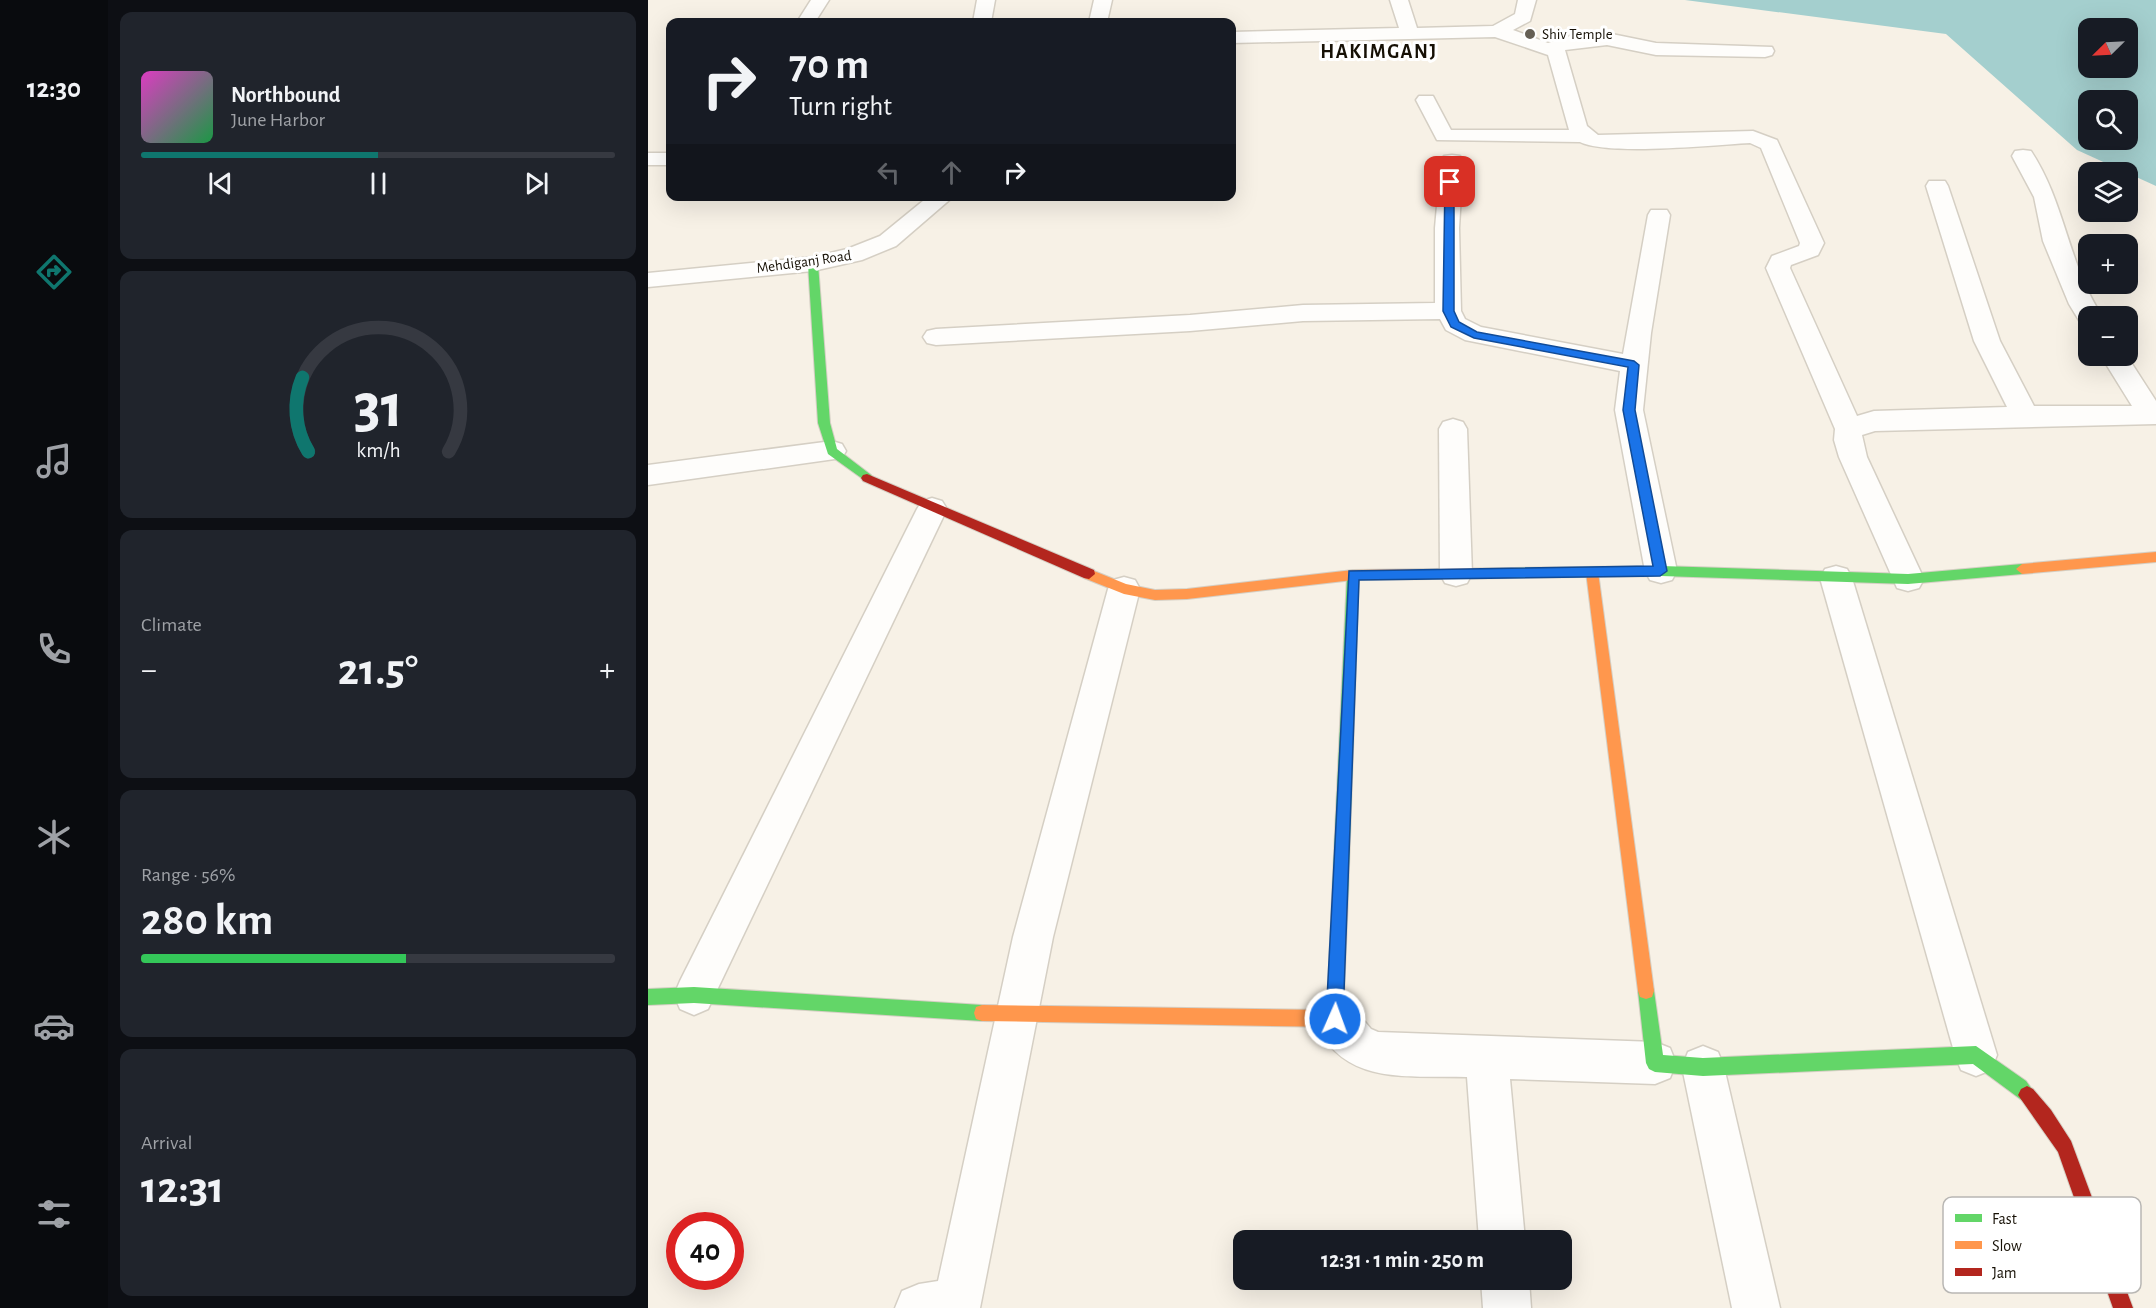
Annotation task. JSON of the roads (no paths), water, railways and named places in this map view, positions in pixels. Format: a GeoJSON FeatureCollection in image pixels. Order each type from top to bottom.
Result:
{"type":"FeatureCollection","features":[{"type":"Feature","properties":{"kind":"street"},"geometry":{"type":"LineString","coordinates":[[809,18],[820,0]]}},
{"type":"Feature","properties":{"kind":"street"},"geometry":{"type":"LineString","coordinates":[[983,18],[986,0]]}},
{"type":"Feature","properties":{"kind":"street"},"geometry":{"type":"LineString","coordinates":[[1099,18],[1103,0]]}},
{"type":"Feature","properties":{"kind":"street"},"geometry":{"type":"LineString","coordinates":[[1399,0],[1410,33]]}},
{"type":"Feature","properties":{"kind":"street"},"geometry":{"type":"LineString","coordinates":[[1497,31],[1524,17],[1527,0]]}},
{"type":"Feature","properties":{"kind":"street"},"geometry":{"type":"LineString","coordinates":[[1236,38],[1497,31],[1522,42],[1551,48],[1570,42],[1607,39],[1656,49],[1765,51]]}},
{"type":"Feature","properties":{"kind":"street"},"geometry":{"type":"LineString","coordinates":[[1551,48],[1561,58],[1577,127],[1584,136],[1594,141],[1642,142],[1753,137],[1770,144],[1812,243],[1810,250],[1780,261],[1779,268],[1849,429],[1848,440],[1853,457],[1908,579]]}},
{"type":"Feature","properties":{"kind":"street"},"geometry":{"type":"LineString","coordinates":[[1426,100],[1444,136],[1584,136]]}},
{"type":"Feature","properties":{"kind":"street"},"geometry":{"type":"LineString","coordinates":[[2024,156],[2045,197],[2055,241],[2082,306]]}},
{"type":"Feature","properties":{"kind":"street"},"geometry":{"type":"LineString","coordinates":[[648,159],[666,159]]}},
{"type":"Feature","properties":{"kind":"street"},"geometry":{"type":"LineString","coordinates":[[1452,161],[1447,228],[1448,311],[1455,324],[1474,334],[1634,365]]}},
{"type":"Feature","properties":{"kind":"street"},"geometry":{"type":"LineString","coordinates":[[1937,186],[1987,341],[2025,416]]}},
{"type":"Feature","properties":{"kind":"street","name":"Mehdiganj Road"},"geometry":{"type":"LineString","coordinates":[[648,280],[813,264],[872,250],[888,241],[933,201]]}},
{"type":"Feature","properties":{"kind":"street"},"geometry":{"type":"LineString","coordinates":[[1659,215],[1634,365],[1629,410],[1660,571]]}},
{"type":"Feature","properties":{"kind":"street"},"geometry":{"type":"LineString","coordinates":[[813,264],[824,423],[832,451],[869,480],[932,509],[1124,589],[1155,595],[1187,594],[1353,575],[1660,571],[1908,579],[2156,557]]}},
{"type":"Feature","properties":{"kind":"street"},"geometry":{"type":"LineString","coordinates":[[936,337],[1190,324],[1303,313],[1448,311]]}},
{"type":"Feature","properties":{"kind":"street"},"geometry":{"type":"LineString","coordinates":[[2121,366],[2154,415]]}},
{"type":"Feature","properties":{"kind":"street"},"geometry":{"type":"LineString","coordinates":[[1849,429],[1874,421],[2154,415]]}},
{"type":"Feature","properties":{"kind":"street"},"geometry":{"type":"LineString","coordinates":[[1453,429],[1456,574]]}},
{"type":"Feature","properties":{"kind":"street"},"geometry":{"type":"LineString","coordinates":[[648,475],[832,451]]}},
{"type":"Feature","properties":{"kind":"street"},"geometry":{"type":"LineString","coordinates":[[694,995],[932,509]]}},
{"type":"Feature","properties":{"kind":"street"},"geometry":{"type":"LineString","coordinates":[[1592,572],[1655,1063]]}},
{"type":"Feature","properties":{"kind":"street"},"geometry":{"type":"LineString","coordinates":[[1353,575],[1335,1019],[1357,1045],[1378,1053],[1655,1063],[1702,1067],[1976,1055]]}},
{"type":"Feature","properties":{"kind":"street"},"geometry":{"type":"LineString","coordinates":[[1836,578],[1976,1055],[2020,1088],[2045,1116],[2065,1147],[2083,1197]]}},
{"type":"Feature","properties":{"kind":"street"},"geometry":{"type":"LineString","coordinates":[[944,1306],[1017,1015],[1033,937],[1124,589]]}},
{"type":"Feature","properties":{"kind":"street"},"geometry":{"type":"LineString","coordinates":[[648,997],[694,995],[1017,1015],[1335,1019]]}},
{"type":"Feature","properties":{"kind":"street"},"geometry":{"type":"LineString","coordinates":[[1487,1058],[1501,1230]]}},
{"type":"Feature","properties":{"kind":"street"},"geometry":{"type":"LineString","coordinates":[[1702,1067],[1756,1308]]}},
{"type":"Feature","properties":{"kind":"street"},"geometry":{"type":"LineString","coordinates":[[1506,1290],[1507,1308]]}},
{"type":"Feature","properties":{"kind":"street"},"geometry":{"type":"LineString","coordinates":[[2118,1293],[2123,1308]]}},
{"type":"Feature","properties":{"kind":"water"},"geometry":{"type":"Polygon","coordinates":[[[1685,0],[2156,0],[2156,186],[2138,178],[2138,162],[2103,162],[2077,150],[1946,34],[1685,0]]]}},
{"type":"Feature","properties":{"kind":"place","name":"Shiv Temple"},"geometry":{"type":"Point","coordinates":[1530,34]}},
{"type":"Feature","properties":{"kind":"district","name":"HAKIMGANJ"},"geometry":{"type":"Point","coordinates":[1379,52]}}]}
